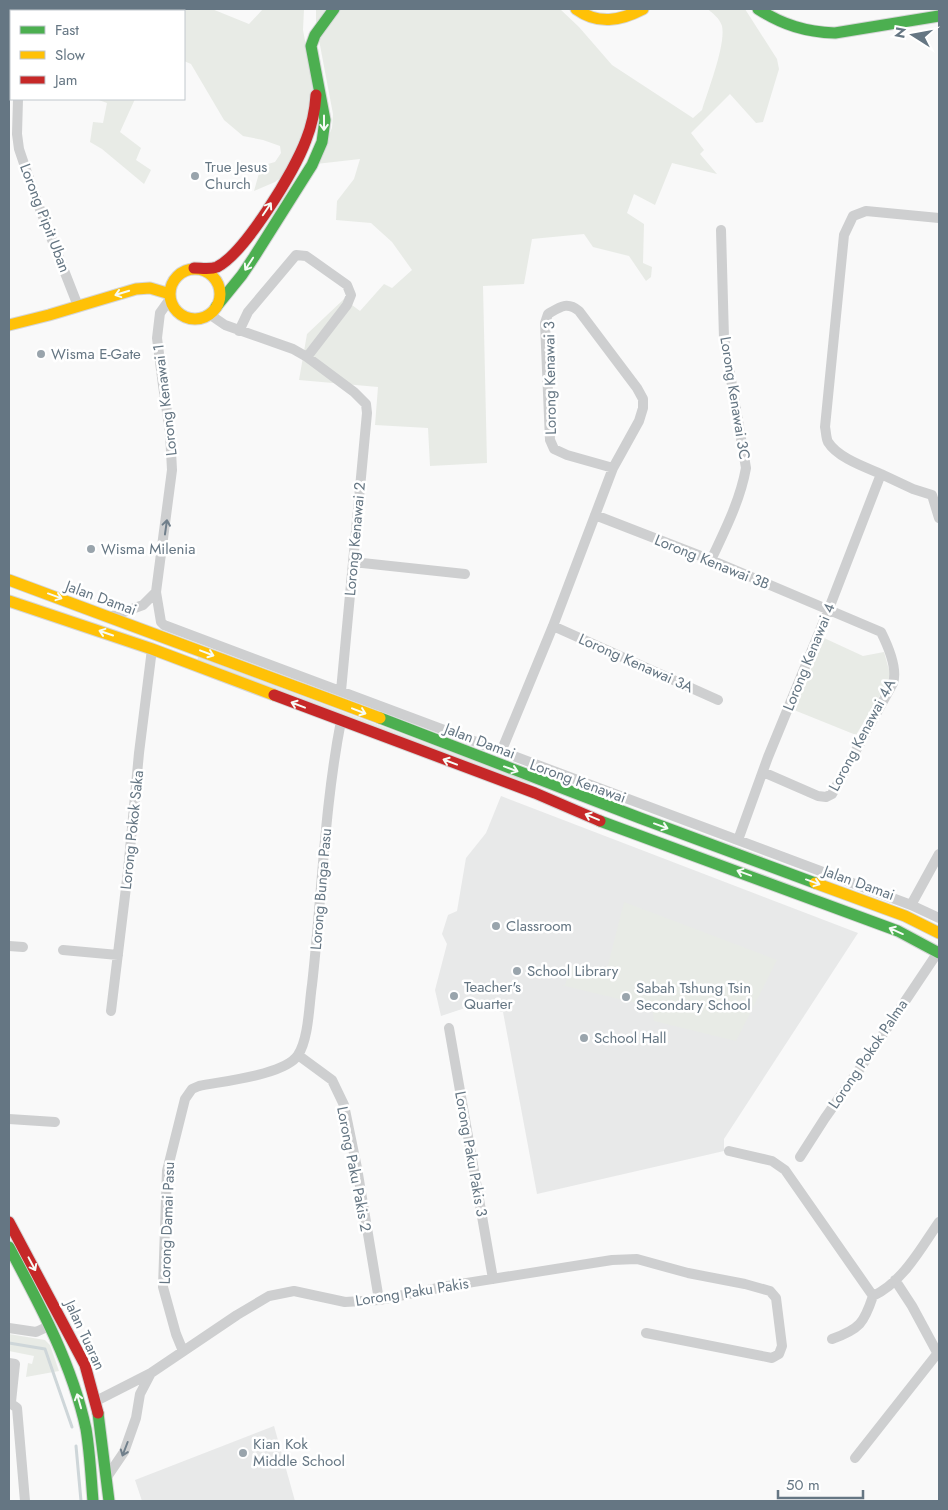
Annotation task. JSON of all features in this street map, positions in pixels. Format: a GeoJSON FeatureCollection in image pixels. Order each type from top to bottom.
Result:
{"type":"FeatureCollection","features":[{"type":"Feature","properties":{"kind":"main road"},"geometry":{"type":"LineString","coordinates":[[316,75],[316,105],[312,121],[303,146],[282,187],[251,234],[233,256],[212,268],[194,268],[179,274],[171,286],[170,296],[173,307],[178,313],[194,319],[202,318],[213,311],[250,263],[312,165],[322,142],[325,120],[311,46],[313,35],[332,15],[334,9]]}},
{"type":"Feature","properties":{"kind":"main road"},"geometry":{"type":"LineString","coordinates":[[576,9],[584,16],[593,19],[617,20],[643,9]]}},
{"type":"Feature","properties":{"kind":"main road"},"geometry":{"type":"LineString","coordinates":[[758,9],[776,21],[798,30],[819,33],[835,33],[939,16]]}},
{"type":"Feature","properties":{"kind":"main road"},"geometry":{"type":"LineString","coordinates":[[303,146],[318,152]]}},
{"type":"Feature","properties":{"kind":"main road"},"geometry":{"type":"LineString","coordinates":[[194,268],[201,269],[214,278],[220,292],[213,311]]}},
{"type":"Feature","properties":{"kind":"main road"},"geometry":{"type":"LineString","coordinates":[[9,325],[136,289],[150,288],[170,296]]}},
{"type":"Feature","properties":{"kind":"main road","name":"Jalan Damai"},"geometry":{"type":"LineString","coordinates":[[9,580],[905,916],[939,933]]}},
{"type":"Feature","properties":{"kind":"main road","name":"Jalan Damai"},"geometry":{"type":"LineString","coordinates":[[9,601],[152,649],[535,793],[596,819],[889,928],[939,953]]}},
{"type":"Feature","properties":{"kind":"main road","name":"Jalan Tuaran"},"geometry":{"type":"LineString","coordinates":[[9,1222],[85,1365],[96,1401],[102,1430],[110,1501]]}},
{"type":"Feature","properties":{"kind":"main road","name":"Jalan Tuaran"},"geometry":{"type":"LineString","coordinates":[[9,1248],[64,1359],[83,1418],[90,1456],[93,1500]]}},
{"type":"Feature","properties":{"kind":"main road"},"geometry":{"type":"LineString","coordinates":[[93,1500],[98,1472],[93,1412],[96,1401]]}},
{"type":"Feature","properties":{"kind":"street","name":"Lorong Pipit Uban"},"geometry":{"type":"LineString","coordinates":[[18,100],[17,134],[19,149],[39,208],[78,306]]}},
{"type":"Feature","properties":{"kind":"street"},"geometry":{"type":"LineString","coordinates":[[939,218],[866,211],[853,216],[844,235],[826,417],[827,441],[834,449],[851,460],[913,489],[935,493],[939,518]]}},
{"type":"Feature","properties":{"kind":"street","name":"Lorong Kenawai 3C"},"geometry":{"type":"LineString","coordinates":[[710,560],[734,513],[746,468],[724,338],[721,230]]}},
{"type":"Feature","properties":{"kind":"street"},"geometry":{"type":"LineString","coordinates":[[213,311],[225,325],[239,331],[293,349],[307,357],[347,305],[351,295],[347,285],[306,256],[296,255],[248,312],[239,331]]}},
{"type":"Feature","properties":{"kind":"street","name":"Lorong Kenawai 1"},"geometry":{"type":"LineString","coordinates":[[156,592],[172,470],[170,432],[157,338],[160,313],[170,296]]}},
{"type":"Feature","properties":{"kind":"street","name":"Lorong Kenawai 3"},"geometry":{"type":"LineString","coordinates":[[501,752],[553,626],[613,468],[639,421],[643,408],[643,399],[637,388],[579,311],[573,306],[563,306],[548,314],[545,322],[550,440],[554,449],[567,455],[613,468]]}},
{"type":"Feature","properties":{"kind":"street","name":"Lorong Kenawai 2"},"geometry":{"type":"LineString","coordinates":[[307,357],[354,392],[366,404],[367,413],[341,691]]}},
{"type":"Feature","properties":{"kind":"street","name":"Lorong Kenawai 4"},"geometry":{"type":"LineString","coordinates":[[738,840],[881,474]]}},
{"type":"Feature","properties":{"kind":"street","name":"Lorong Kenawai 3B"},"geometry":{"type":"LineString","coordinates":[[595,515],[710,560],[828,611]]}},
{"type":"Feature","properties":{"kind":"street"},"geometry":{"type":"LineString","coordinates":[[353,562],[465,574]]}},
{"type":"Feature","properties":{"kind":"street"},"geometry":{"type":"LineString","coordinates":[[110,617],[143,605],[156,592]]}},
{"type":"Feature","properties":{"kind":"street","name":"Lorong Kenawai"},"geometry":{"type":"LineString","coordinates":[[156,592],[161,622],[164,625],[911,905],[939,918]]}},
{"type":"Feature","properties":{"kind":"street","name":"Lorong Kenawai 4A"},"geometry":{"type":"LineString","coordinates":[[763,772],[818,796],[826,797],[832,794],[893,683],[895,677],[893,665],[881,632],[828,611]]}},
{"type":"Feature","properties":{"kind":"street","name":"Lorong Kenawai 3A"},"geometry":{"type":"LineString","coordinates":[[553,626],[718,700]]}},
{"type":"Feature","properties":{"kind":"street","name":"Lorong Pokok Saka"},"geometry":{"type":"LineString","coordinates":[[111,1011],[152,649]]}},
{"type":"Feature","properties":{"kind":"street","name":"Lorong Bunga Pasu"},"geometry":{"type":"LineString","coordinates":[[298,1056],[306,1029],[314,967],[332,769],[341,721]]}},
{"type":"Feature","properties":{"kind":"street"},"geometry":{"type":"LineString","coordinates":[[911,905],[939,854]]}},
{"type":"Feature","properties":{"kind":"street"},"geometry":{"type":"LineString","coordinates":[[9,946],[23,948]]}},
{"type":"Feature","properties":{"kind":"street"},"geometry":{"type":"LineString","coordinates":[[63,950],[118,955]]}},
{"type":"Feature","properties":{"kind":"street","name":"Lorong Pokok Palma"},"geometry":{"type":"LineString","coordinates":[[800,1157],[824,1118],[939,953]]}},
{"type":"Feature","properties":{"kind":"street","name":"Lorong Paku Pakis 3"},"geometry":{"type":"LineString","coordinates":[[450,1028],[493,1279]]}},
{"type":"Feature","properties":{"kind":"street","name":"Lorong Paku Pakis 2"},"geometry":{"type":"LineString","coordinates":[[298,1056],[332,1080],[344,1105],[357,1168],[378,1300]]}},
{"type":"Feature","properties":{"kind":"street","name":"Lorong Damai Pasu"},"geometry":{"type":"LineString","coordinates":[[183,1351],[176,1334],[163,1288],[167,1171],[185,1098],[192,1089],[199,1086],[280,1069],[298,1056]]}},
{"type":"Feature","properties":{"kind":"street"},"geometry":{"type":"LineString","coordinates":[[9,1119],[55,1122]]}},
{"type":"Feature","properties":{"kind":"street"},"geometry":{"type":"LineString","coordinates":[[729,1151],[772,1161],[785,1170],[873,1296]]}},
{"type":"Feature","properties":{"kind":"street"},"geometry":{"type":"LineString","coordinates":[[832,1339],[848,1333],[861,1322],[866,1316],[873,1296],[885,1290],[895,1280],[917,1255],[939,1222]]}},
{"type":"Feature","properties":{"kind":"street","name":"Lorong Paku Pakis"},"geometry":{"type":"LineString","coordinates":[[96,1401],[151,1373],[237,1315],[269,1296],[294,1291],[345,1302],[378,1300],[448,1286],[578,1265],[637,1259],[688,1273],[770,1291],[776,1298],[782,1346],[779,1354],[772,1358],[646,1333]]}},
{"type":"Feature","properties":{"kind":"street"},"geometry":{"type":"LineString","coordinates":[[855,1458],[938,1355],[912,1306],[895,1280]]}},
{"type":"Feature","properties":{"kind":"street"},"geometry":{"type":"LineString","coordinates":[[9,1328],[36,1332],[49,1326]]}},
{"type":"Feature","properties":{"kind":"street"},"geometry":{"type":"LineString","coordinates":[[9,1363],[15,1364],[10,1402],[16,1408],[24,1501]]}},
{"type":"Feature","properties":{"kind":"street","name":"Lorong Paku Pakis"},"geometry":{"type":"LineString","coordinates":[[107,1477],[121,1458],[136,1418],[140,1394],[151,1373]]}},
{"type":"Feature","properties":{"kind":"street","name":"Lorong Paku Pakis"},"geometry":{"type":"LineString","coordinates":[[115,1391],[132,1393],[136,1418]]}},
{"type":"Feature","properties":{"kind":"shaded area"},"geometry":{"type":"Polygon","coordinates":[[[212,9],[249,24],[263,9],[304,9],[303,30],[315,109],[289,171],[275,182],[254,191],[261,166],[275,162],[281,153],[280,146],[243,136],[224,120],[191,64],[185,61],[185,10],[116,10],[212,9]]]}},
{"type":"Feature","properties":{"kind":"shaded area"},"geometry":{"type":"Polygon","coordinates":[[[316,9],[560,9],[579,27],[612,65],[693,118],[702,110],[716,68],[723,34],[721,23],[707,9],[745,9],[777,59],[779,69],[763,122],[756,123],[730,94],[691,133],[704,150],[700,154],[717,174],[672,163],[655,205],[634,194],[627,213],[644,224],[643,263],[652,267],[651,277],[646,281],[629,256],[593,247],[584,234],[532,239],[524,284],[483,286],[487,463],[430,466],[428,428],[375,425],[378,387],[299,380],[307,334],[344,299],[360,311],[384,284],[392,288],[412,270],[392,242],[371,223],[336,220],[337,201],[354,179],[360,159],[316,164],[332,128],[333,114],[316,24],[316,9]]]}},
{"type":"Feature","properties":{"kind":"shaded area"},"geometry":{"type":"Polygon","coordinates":[[[99,100],[135,100],[120,132],[141,148],[136,160],[151,170],[144,184],[102,149],[90,142],[93,122],[103,123],[107,103],[99,100]]]}},
{"type":"Feature","properties":{"kind":"shaded area"},"geometry":{"type":"Polygon","coordinates":[[[824,638],[863,656],[884,652],[891,677],[856,735],[794,710],[824,638]]]}},
{"type":"Feature","properties":{"kind":"shaded area"},"geometry":{"type":"Polygon","coordinates":[[[198,657],[530,782],[530,784],[197,661],[198,657]]]}},
{"type":"Feature","properties":{"kind":"shaded area","name":"Sabah Tshung Tsin Secondary School"},"geometry":{"type":"Polygon","coordinates":[[[501,796],[858,933],[724,1139],[724,1151],[537,1194],[503,1012],[474,1005],[441,1016],[435,990],[447,944],[442,934],[448,915],[457,911],[466,858],[486,833],[501,796]]]}},
{"type":"Feature","properties":{"kind":"shaded area"},"geometry":{"type":"Polygon","coordinates":[[[624,902],[777,960],[736,1041],[654,1021],[652,1007],[561,985],[565,985],[571,966],[606,973],[624,902]]]}},
{"type":"Feature","properties":{"kind":"shaded area"},"geometry":{"type":"Polygon","coordinates":[[[9,1334],[45,1340],[50,1345],[59,1371],[26,1377],[28,1363],[32,1364],[34,1356],[9,1351],[9,1334]]]}},
{"type":"Feature","properties":{"kind":"shaded area","name":"Kian Kok Middle School"},"geometry":{"type":"Polygon","coordinates":[[[274,1426],[295,1501],[142,1501],[135,1480],[274,1426]]]}},
{"type":"Feature","properties":{"kind":"waterway"},"geometry":{"type":"LineString","coordinates":[[9,1343],[45,1349],[72,1427]]}},
{"type":"Feature","properties":{"kind":"waterway"},"geometry":{"type":"LineString","coordinates":[[76,1446],[81,1501]]}},
{"type":"Feature","properties":{"kind":"traffic: fast"},"geometry":{"type":"LineString","coordinates":[[216,307],[254,257],[312,165],[322,142],[325,120],[311,46],[315,35],[334,9]]}},
{"type":"Feature","properties":{"kind":"traffic: fast"},"geometry":{"type":"LineString","coordinates":[[758,9],[795,27],[835,33],[939,16]]}},
{"type":"Feature","properties":{"kind":"traffic: fast"},"geometry":{"type":"LineString","coordinates":[[380,718],[815,883]]}},
{"type":"Feature","properties":{"kind":"traffic: fast"},"geometry":{"type":"LineString","coordinates":[[600,821],[898,931],[939,953]]}},
{"type":"Feature","properties":{"kind":"traffic: fast"},"geometry":{"type":"LineString","coordinates":[[9,1247],[54,1335],[80,1405],[86,1429],[93,1501]]}},
{"type":"Feature","properties":{"kind":"traffic: fast"},"geometry":{"type":"LineString","coordinates":[[98,1413],[109,1501]]}},
{"type":"Feature","properties":{"kind":"traffic: slow"},"geometry":{"type":"LineString","coordinates":[[576,9],[584,14],[609,20],[643,9]]}},
{"type":"Feature","properties":{"kind":"traffic: slow"},"geometry":{"type":"LineString","coordinates":[[190,269],[200,269],[213,276],[220,289],[220,294],[220,299],[213,312],[200,319],[190,319],[181,315],[174,308],[170,299],[170,289],[174,280],[181,273],[190,269]]}},
{"type":"Feature","properties":{"kind":"traffic: slow"},"geometry":{"type":"LineString","coordinates":[[9,325],[136,289],[150,288],[170,294]]}},
{"type":"Feature","properties":{"kind":"traffic: slow"},"geometry":{"type":"LineString","coordinates":[[9,580],[380,718]]}},
{"type":"Feature","properties":{"kind":"traffic: slow"},"geometry":{"type":"LineString","coordinates":[[9,601],[152,649],[274,695]]}},
{"type":"Feature","properties":{"kind":"traffic: slow"},"geometry":{"type":"LineString","coordinates":[[815,883],[905,916],[939,933]]}},
{"type":"Feature","properties":{"kind":"traffic: jam"},"geometry":{"type":"LineString","coordinates":[[194,268],[208,269],[217,267],[228,259],[255,229],[280,190],[300,153],[312,123],[316,95]]}},
{"type":"Feature","properties":{"kind":"traffic: jam"},"geometry":{"type":"LineString","coordinates":[[274,695],[535,793],[600,821]]}},
{"type":"Feature","properties":{"kind":"traffic: jam"},"geometry":{"type":"LineString","coordinates":[[9,1222],[85,1365],[98,1413]]}},
{"type":"Feature","properties":{"kind":"place","name":"True Jesus Church"},"geometry":{"type":"Point","coordinates":[195,176]}},
{"type":"Feature","properties":{"kind":"place","name":"Wisma E-Gate"},"geometry":{"type":"Point","coordinates":[41,354]}},
{"type":"Feature","properties":{"kind":"place","name":"Wisma Milenia"},"geometry":{"type":"Point","coordinates":[91,549]}},
{"type":"Feature","properties":{"kind":"place","name":"Classroom"},"geometry":{"type":"Point","coordinates":[496,926]}},
{"type":"Feature","properties":{"kind":"place","name":"School Library"},"geometry":{"type":"Point","coordinates":[517,971]}},
{"type":"Feature","properties":{"kind":"place","name":"Teacher's Quarter"},"geometry":{"type":"Point","coordinates":[454,996]}},
{"type":"Feature","properties":{"kind":"place","name":"Sabah Tshung Tsin Secondary School"},"geometry":{"type":"Point","coordinates":[626,997]}},
{"type":"Feature","properties":{"kind":"place","name":"School Hall"},"geometry":{"type":"Point","coordinates":[584,1038]}},
{"type":"Feature","properties":{"kind":"place","name":"Kian Kok Middle School"},"geometry":{"type":"Point","coordinates":[243,1453]}}]}
